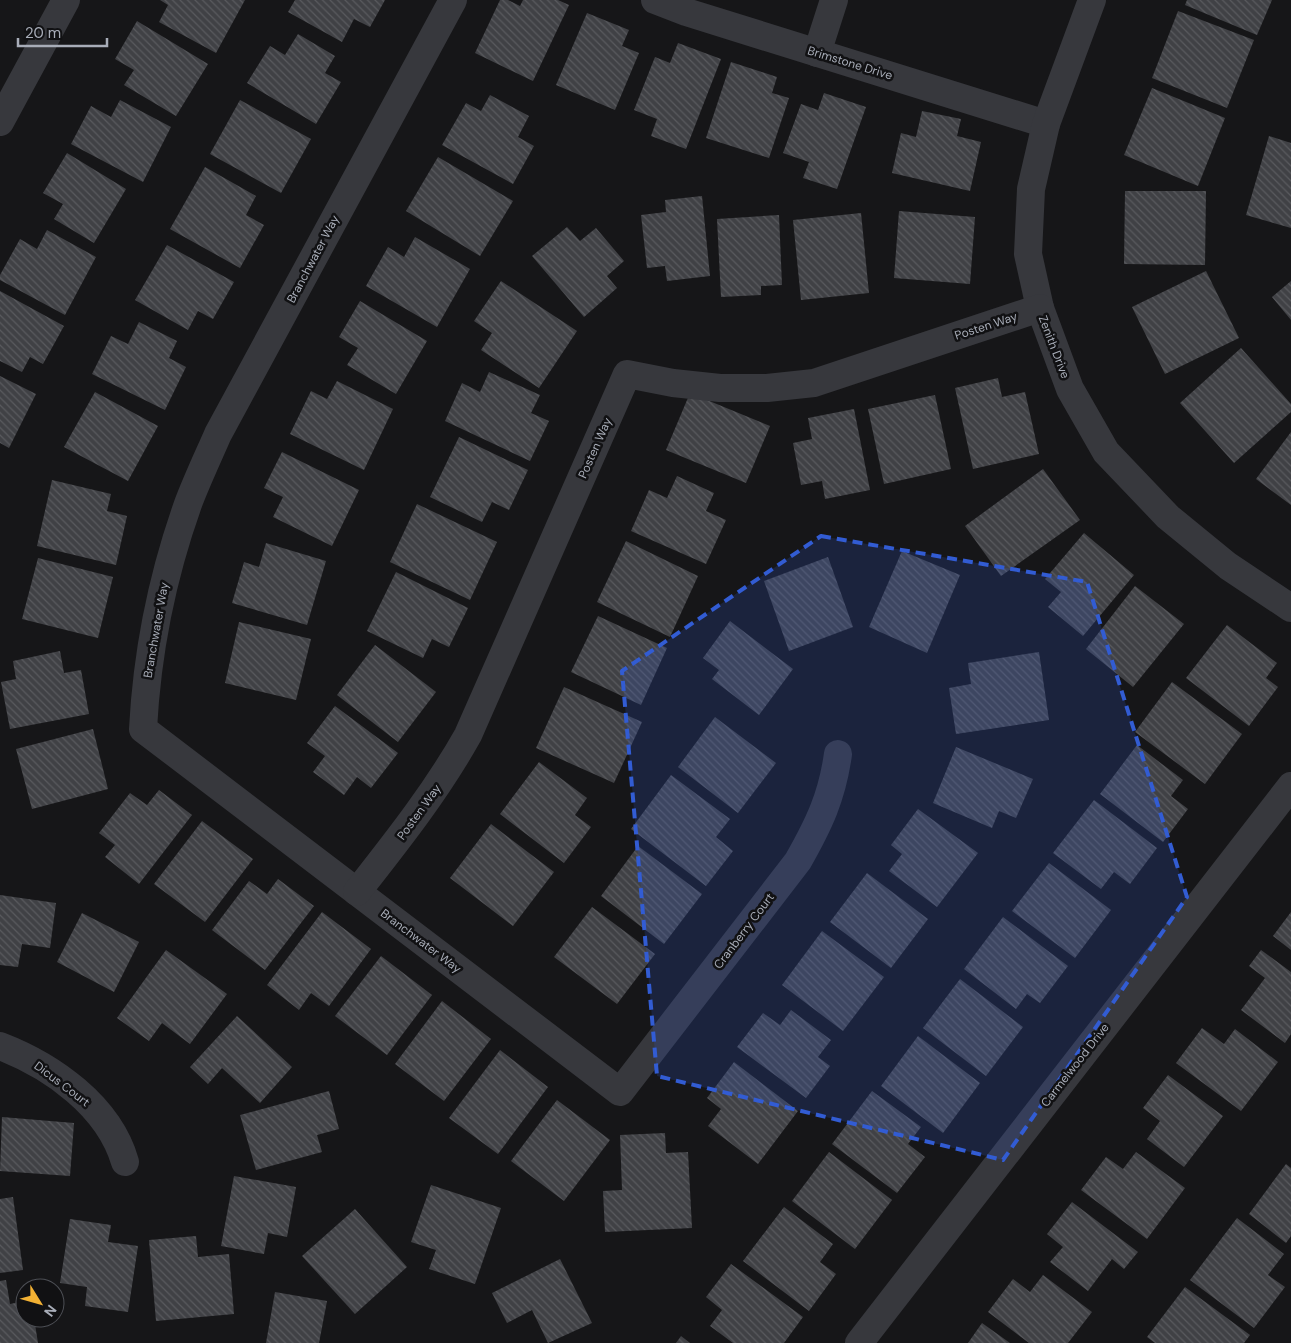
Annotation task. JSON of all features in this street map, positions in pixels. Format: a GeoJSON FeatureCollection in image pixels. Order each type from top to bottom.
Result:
{"type":"FeatureCollection","features":[{"type":"Feature","properties":{"kind":"street"},"geometry":{"type":"LineString","coordinates":[[0,122],[66,0]]}},
{"type":"Feature","properties":{"kind":"street","name":"Branchwater Way"},"geometry":{"type":"LineString","coordinates":[[453,0],[218,434],[188,503],[166,574],[155,624],[145,698],[144,729],[620,1092]]}},
{"type":"Feature","properties":{"kind":"street","name":"Brimstone Drive"},"geometry":{"type":"LineString","coordinates":[[655,0],[817,53],[1046,124]]}},
{"type":"Feature","properties":{"kind":"street"},"geometry":{"type":"LineString","coordinates":[[817,53],[834,0]]}},
{"type":"Feature","properties":{"kind":"street","name":"Zenith Drive"},"geometry":{"type":"LineString","coordinates":[[1092,0],[1046,124],[1031,189],[1028,254],[1040,308],[1070,389],[1106,452],[1168,517],[1228,566],[1291,608]]}},
{"type":"Feature","properties":{"kind":"street","name":"Posten Way"},"geometry":{"type":"LineString","coordinates":[[357,892],[417,816],[444,777],[468,735],[627,374],[673,383],[720,388],[767,388],[814,382],[1040,308]]}},
{"type":"Feature","properties":{"kind":"street","name":"Cranberry Court"},"geometry":{"type":"LineString","coordinates":[[620,1092],[798,861],[821,820],[835,775],[838,754]]}},
{"type":"Feature","properties":{"kind":"street","name":"Carmelwood Drive"},"geometry":{"type":"LineString","coordinates":[[859,1343],[1291,786]]}},
{"type":"Feature","properties":{"kind":"street","name":"Dicus Court"},"geometry":{"type":"LineString","coordinates":[[0,1046],[34,1062],[83,1097],[99,1111],[120,1146],[125,1162]]}},
{"type":"Feature","properties":{"kind":"highlighted area"},"geometry":{"type":"Polygon","coordinates":[[[821,536],[1087,582],[1187,897],[1003,1160],[657,1076],[622,671],[821,536]]]}},
{"type":"Feature","properties":{"kind":"building"},"geometry":{"type":"Polygon","coordinates":[[[160,0],[245,0],[216,53],[159,22],[168,5],[160,0]]]}},
{"type":"Feature","properties":{"kind":"building"},"geometry":{"type":"Polygon","coordinates":[[[295,0],[385,0],[370,27],[354,19],[342,42],[288,12],[295,0]]]}},
{"type":"Feature","properties":{"kind":"building"},"geometry":{"type":"Polygon","coordinates":[[[500,0],[508,0],[520,6],[523,0],[558,0],[569,5],[533,81],[475,53],[500,0]]]}},
{"type":"Feature","properties":{"kind":"building"},"geometry":{"type":"Polygon","coordinates":[[[1187,0],[1272,0],[1257,35],[1185,5],[1187,0]]]}},
{"type":"Feature","properties":{"kind":"building"},"geometry":{"type":"Polygon","coordinates":[[[1178,11],[1254,40],[1227,108],[1152,78],[1178,11]]]}},
{"type":"Feature","properties":{"kind":"building"},"geometry":{"type":"Polygon","coordinates":[[[587,13],[629,30],[622,46],[639,53],[615,110],[556,85],[587,13]]]}},
{"type":"Feature","properties":{"kind":"building"},"geometry":{"type":"Polygon","coordinates":[[[137,21],[208,64],[176,116],[124,85],[134,70],[115,59],[137,21]]]}},
{"type":"Feature","properties":{"kind":"building"},"geometry":{"type":"Polygon","coordinates":[[[298,34],[335,56],[325,73],[341,82],[316,124],[247,83],[270,46],[285,55],[298,34]]]}},
{"type":"Feature","properties":{"kind":"building"},"geometry":{"type":"Polygon","coordinates":[[[678,43],[721,59],[686,149],[651,136],[657,119],[634,110],[655,57],[670,63],[678,43]]]}},
{"type":"Feature","properties":{"kind":"building"},"geometry":{"type":"Polygon","coordinates":[[[731,62],[777,77],[772,93],[789,98],[769,158],[706,138],[731,62]]]}},
{"type":"Feature","properties":{"kind":"building"},"geometry":{"type":"Polygon","coordinates":[[[1152,88],[1225,118],[1198,186],[1124,155],[1152,88]]]}},
{"type":"Feature","properties":{"kind":"building"},"geometry":{"type":"Polygon","coordinates":[[[824,93],[866,107],[837,189],[803,178],[809,162],[783,153],[801,104],[818,110],[824,93]]]}},
{"type":"Feature","properties":{"kind":"building"},"geometry":{"type":"Polygon","coordinates":[[[490,95],[529,116],[518,137],[534,146],[513,184],[442,145],[466,103],[481,111],[490,95]]]}},
{"type":"Feature","properties":{"kind":"building"},"geometry":{"type":"Polygon","coordinates":[[[120,100],[171,127],[143,182],[71,144],[91,106],[111,117],[120,100]]]}},
{"type":"Feature","properties":{"kind":"building"},"geometry":{"type":"Polygon","coordinates":[[[240,100],[311,139],[281,193],[210,154],[240,100]]]}},
{"type":"Feature","properties":{"kind":"building"},"geometry":{"type":"Polygon","coordinates":[[[922,111],[961,119],[957,136],[981,142],[970,191],[892,173],[901,133],[916,137],[922,111]]]}},
{"type":"Feature","properties":{"kind":"building"},"geometry":{"type":"Polygon","coordinates":[[[1269,136],[1291,143],[1291,228],[1246,215],[1269,136]]]}},
{"type":"Feature","properties":{"kind":"building"},"geometry":{"type":"Polygon","coordinates":[[[67,153],[126,189],[94,243],[54,219],[63,204],[43,193],[67,153]]]}},
{"type":"Feature","properties":{"kind":"building"},"geometry":{"type":"Polygon","coordinates":[[[438,157],[513,201],[480,256],[406,211],[438,157]]]}},
{"type":"Feature","properties":{"kind":"building"},"geometry":{"type":"Polygon","coordinates":[[[205,167],[256,196],[246,215],[264,225],[240,268],[170,229],[205,167]]]}},
{"type":"Feature","properties":{"kind":"building"},"geometry":{"type":"Polygon","coordinates":[[[1125,191],[1206,191],[1205,265],[1124,264],[1125,191]]]}},
{"type":"Feature","properties":{"kind":"building"},"geometry":{"type":"Polygon","coordinates":[[[702,196],[710,276],[667,281],[665,266],[647,268],[641,215],[666,212],[665,200],[702,196]]]}},
{"type":"Feature","properties":{"kind":"building"},"geometry":{"type":"Polygon","coordinates":[[[899,211],[975,217],[970,284],[894,278],[899,211]]]}},
{"type":"Feature","properties":{"kind":"building"},"geometry":{"type":"Polygon","coordinates":[[[861,213],[869,293],[801,300],[793,220],[861,213]]]}},
{"type":"Feature","properties":{"kind":"building"},"geometry":{"type":"Polygon","coordinates":[[[779,215],[782,285],[761,286],[761,295],[721,297],[717,219],[779,215]]]}},
{"type":"Feature","properties":{"kind":"building"},"geometry":{"type":"Polygon","coordinates":[[[567,227],[580,241],[596,228],[624,261],[607,276],[617,288],[584,317],[532,256],[567,227]]]}},
{"type":"Feature","properties":{"kind":"building"},"geometry":{"type":"Polygon","coordinates":[[[47,230],[96,257],[65,315],[0,280],[0,275],[20,239],[37,249],[47,230]]]}},
{"type":"Feature","properties":{"kind":"building"},"geometry":{"type":"Polygon","coordinates":[[[415,237],[470,269],[437,327],[366,286],[388,247],[404,257],[415,237]]]}},
{"type":"Feature","properties":{"kind":"building"},"geometry":{"type":"Polygon","coordinates":[[[167,245],[234,282],[213,319],[198,311],[188,330],[135,300],[167,245]]]}},
{"type":"Feature","properties":{"kind":"building"},"geometry":{"type":"Polygon","coordinates":[[[1206,271],[1239,338],[1165,374],[1132,307],[1206,271]]]}},
{"type":"Feature","properties":{"kind":"building"},"geometry":{"type":"Polygon","coordinates":[[[501,281],[577,331],[539,388],[481,350],[492,333],[474,321],[501,281]]]}},
{"type":"Feature","properties":{"kind":"building"},"geometry":{"type":"Polygon","coordinates":[[[1291,281],[1291,320],[1272,297],[1291,281]]]}},
{"type":"Feature","properties":{"kind":"building"},"geometry":{"type":"Polygon","coordinates":[[[0,291],[64,326],[43,364],[30,357],[22,372],[0,361],[0,291]]]}},
{"type":"Feature","properties":{"kind":"building"},"geometry":{"type":"Polygon","coordinates":[[[360,301],[427,341],[396,394],[347,365],[358,348],[339,337],[360,301]]]}},
{"type":"Feature","properties":{"kind":"building"},"geometry":{"type":"Polygon","coordinates":[[[139,322],[177,341],[169,358],[186,367],[165,410],[92,374],[111,336],[128,344],[139,322]]]}},
{"type":"Feature","properties":{"kind":"building"},"geometry":{"type":"Polygon","coordinates":[[[1241,348],[1291,404],[1291,412],[1234,463],[1180,403],[1241,348]]]}},
{"type":"Feature","properties":{"kind":"building"},"geometry":{"type":"Polygon","coordinates":[[[489,372],[540,395],[531,413],[549,421],[530,461],[445,421],[462,383],[480,392],[489,372]]]}},
{"type":"Feature","properties":{"kind":"building"},"geometry":{"type":"Polygon","coordinates":[[[0,376],[36,394],[9,448],[0,443],[0,376]]]}},
{"type":"Feature","properties":{"kind":"building"},"geometry":{"type":"Polygon","coordinates":[[[998,378],[1002,397],[1025,392],[1039,454],[973,469],[955,388],[998,378]]]}},
{"type":"Feature","properties":{"kind":"building"},"geometry":{"type":"Polygon","coordinates":[[[337,381],[393,409],[364,470],[290,434],[311,391],[327,399],[337,381]]]}},
{"type":"Feature","properties":{"kind":"building"},"geometry":{"type":"Polygon","coordinates":[[[95,392],[158,426],[128,481],[64,447],[95,392]]]}},
{"type":"Feature","properties":{"kind":"building"},"geometry":{"type":"Polygon","coordinates":[[[690,393],[770,426],[746,483],[666,450],[690,393]]]}},
{"type":"Feature","properties":{"kind":"building"},"geometry":{"type":"Polygon","coordinates":[[[935,395],[951,469],[884,484],[868,409],[935,395]]]}},
{"type":"Feature","properties":{"kind":"building"},"geometry":{"type":"Polygon","coordinates":[[[854,409],[870,490],[825,499],[822,481],[801,485],[793,443],[812,439],[808,418],[854,409]]]}},
{"type":"Feature","properties":{"kind":"building"},"geometry":{"type":"Polygon","coordinates":[[[1291,432],[1291,505],[1256,479],[1291,432]]]}},
{"type":"Feature","properties":{"kind":"building"},"geometry":{"type":"Polygon","coordinates":[[[459,437],[528,470],[509,510],[492,502],[482,522],[430,497],[459,437]]]}},
{"type":"Feature","properties":{"kind":"building"},"geometry":{"type":"Polygon","coordinates":[[[282,452],[359,490],[332,546],[273,517],[283,497],[264,488],[282,452]]]}},
{"type":"Feature","properties":{"kind":"building"},"geometry":{"type":"Polygon","coordinates":[[[1043,469],[1080,520],[1001,576],[965,526],[1043,469]]]}},
{"type":"Feature","properties":{"kind":"building"},"geometry":{"type":"Polygon","coordinates":[[[677,476],[714,493],[706,511],[726,520],[706,564],[631,531],[649,490],[667,498],[677,476]]]}},
{"type":"Feature","properties":{"kind":"building"},"geometry":{"type":"Polygon","coordinates":[[[52,480],[111,494],[107,511],[127,516],[116,565],[37,546],[52,480]]]}},
{"type":"Feature","properties":{"kind":"building"},"geometry":{"type":"Polygon","coordinates":[[[417,504],[497,542],[470,600],[390,562],[417,504]]]}},
{"type":"Feature","properties":{"kind":"building"},"geometry":{"type":"Polygon","coordinates":[[[1084,533],[1134,575],[1083,636],[1048,607],[1061,592],[1045,579],[1084,533]]]}},
{"type":"Feature","properties":{"kind":"building"},"geometry":{"type":"Polygon","coordinates":[[[626,541],[698,576],[670,637],[597,602],[626,541]]]}},
{"type":"Feature","properties":{"kind":"building"},"geometry":{"type":"Polygon","coordinates":[[[266,543],[326,561],[307,625],[232,603],[244,562],[259,567],[266,543]]]}},
{"type":"Feature","properties":{"kind":"building"},"geometry":{"type":"Polygon","coordinates":[[[902,551],[960,575],[927,653],[869,627],[902,551]]]}},
{"type":"Feature","properties":{"kind":"building"},"geometry":{"type":"Polygon","coordinates":[[[828,557],[853,627],[789,651],[764,581],[828,557]]]}},
{"type":"Feature","properties":{"kind":"building"},"geometry":{"type":"Polygon","coordinates":[[[38,558],[113,577],[98,638],[22,619],[38,558]]]}},
{"type":"Feature","properties":{"kind":"building"},"geometry":{"type":"Polygon","coordinates":[[[396,572],[468,608],[449,647],[432,639],[423,658],[367,631],[396,572]]]}},
{"type":"Feature","properties":{"kind":"building"},"geometry":{"type":"Polygon","coordinates":[[[1135,586],[1184,624],[1133,687],[1086,649],[1135,586]]]}},
{"type":"Feature","properties":{"kind":"building"},"geometry":{"type":"Polygon","coordinates":[[[598,616],[667,648],[641,705],[571,672],[598,616]]]}},
{"type":"Feature","properties":{"kind":"building"},"geometry":{"type":"Polygon","coordinates":[[[730,621],[793,669],[759,715],[712,679],[719,670],[703,658],[730,621]]]}},
{"type":"Feature","properties":{"kind":"building"},"geometry":{"type":"Polygon","coordinates":[[[239,622],[311,639],[296,700],[225,683],[239,622]]]}},
{"type":"Feature","properties":{"kind":"building"},"geometry":{"type":"Polygon","coordinates":[[[1227,625],[1277,663],[1266,678],[1278,687],[1249,726],[1186,678],[1227,625]]]}},
{"type":"Feature","properties":{"kind":"building"},"geometry":{"type":"Polygon","coordinates":[[[375,645],[436,692],[398,742],[337,695],[375,645]]]}},
{"type":"Feature","properties":{"kind":"building"},"geometry":{"type":"Polygon","coordinates":[[[60,651],[64,673],[81,670],[89,714],[10,729],[1,682],[16,679],[13,661],[60,651]]]}},
{"type":"Feature","properties":{"kind":"building"},"geometry":{"type":"Polygon","coordinates":[[[1039,652],[1049,720],[956,734],[949,688],[971,684],[968,663],[1039,652]]]}},
{"type":"Feature","properties":{"kind":"building"},"geometry":{"type":"Polygon","coordinates":[[[1172,682],[1242,734],[1205,784],[1135,732],[1172,682]]]}},
{"type":"Feature","properties":{"kind":"building"},"geometry":{"type":"Polygon","coordinates":[[[564,687],[642,722],[614,783],[536,748],[564,687]]]}},
{"type":"Feature","properties":{"kind":"building"},"geometry":{"type":"Polygon","coordinates":[[[335,706],[398,753],[371,788],[357,777],[344,795],[313,772],[325,756],[307,743],[335,706]]]}},
{"type":"Feature","properties":{"kind":"building"},"geometry":{"type":"Polygon","coordinates":[[[715,717],[776,763],[738,813],[678,767],[715,717]]]}},
{"type":"Feature","properties":{"kind":"building"},"geometry":{"type":"Polygon","coordinates":[[[93,729],[108,789],[32,809],[16,749],[93,729]]]}},
{"type":"Feature","properties":{"kind":"building"},"geometry":{"type":"Polygon","coordinates":[[[1137,745],[1183,780],[1171,796],[1188,809],[1163,842],[1100,794],[1137,745]]]}},
{"type":"Feature","properties":{"kind":"building"},"geometry":{"type":"Polygon","coordinates":[[[956,747],[1033,779],[1016,818],[999,811],[992,828],[933,803],[956,747]]]}},
{"type":"Feature","properties":{"kind":"building"},"geometry":{"type":"Polygon","coordinates":[[[539,762],[587,798],[575,815],[591,827],[564,863],[500,814],[539,762]]]}},
{"type":"Feature","properties":{"kind":"building"},"geometry":{"type":"Polygon","coordinates":[[[671,775],[730,819],[716,837],[733,851],[706,886],[631,829],[671,775]]]}},
{"type":"Feature","properties":{"kind":"building"},"geometry":{"type":"Polygon","coordinates":[[[159,790],[192,815],[139,884],[105,857],[115,845],[99,833],[130,793],[147,805],[159,790]]]}},
{"type":"Feature","properties":{"kind":"building"},"geometry":{"type":"Polygon","coordinates":[[[1094,800],[1157,848],[1130,884],[1114,872],[1101,889],[1053,853],[1094,800]]]}},
{"type":"Feature","properties":{"kind":"building"},"geometry":{"type":"Polygon","coordinates":[[[918,809],[978,853],[937,907],[889,871],[902,854],[891,845],[918,809]]]}},
{"type":"Feature","properties":{"kind":"building"},"geometry":{"type":"Polygon","coordinates":[[[202,821],[253,859],[205,922],[154,884],[202,821]]]}},
{"type":"Feature","properties":{"kind":"building"},"geometry":{"type":"Polygon","coordinates":[[[491,824],[554,872],[513,926],[450,878],[491,824]]]}},
{"type":"Feature","properties":{"kind":"building"},"geometry":{"type":"Polygon","coordinates":[[[638,846],[702,894],[664,944],[601,896],[638,846]]]}},
{"type":"Feature","properties":{"kind":"building"},"geometry":{"type":"Polygon","coordinates":[[[1049,863],[1111,910],[1075,958],[1012,911],[1049,863]]]}},
{"type":"Feature","properties":{"kind":"building"},"geometry":{"type":"Polygon","coordinates":[[[867,873],[928,919],[891,968],[830,922],[867,873]]]}},
{"type":"Feature","properties":{"kind":"building"},"geometry":{"type":"Polygon","coordinates":[[[278,879],[314,906],[265,970],[212,930],[249,881],[267,894],[278,879]]]}},
{"type":"Feature","properties":{"kind":"building"},"geometry":{"type":"Polygon","coordinates":[[[0,895],[56,903],[50,948],[22,944],[18,967],[0,965],[0,895]]]}},
{"type":"Feature","properties":{"kind":"building"},"geometry":{"type":"Polygon","coordinates":[[[592,907],[655,954],[617,1004],[554,957],[592,907]]]}},
{"type":"Feature","properties":{"kind":"building"},"geometry":{"type":"Polygon","coordinates":[[[322,912],[371,949],[329,1006],[311,993],[299,1010],[267,985],[322,912]]]}},
{"type":"Feature","properties":{"kind":"building"},"geometry":{"type":"Polygon","coordinates":[[[1291,912],[1291,950],[1273,936],[1291,912]]]}},
{"type":"Feature","properties":{"kind":"building"},"geometry":{"type":"Polygon","coordinates":[[[82,913],[139,942],[114,992],[57,962],[82,913]]]}},
{"type":"Feature","properties":{"kind":"building"},"geometry":{"type":"Polygon","coordinates":[[[1003,917],[1068,966],[1040,1003],[1027,994],[1016,1009],[964,969],[1003,917]]]}},
{"type":"Feature","properties":{"kind":"building"},"geometry":{"type":"Polygon","coordinates":[[[822,931],[884,977],[843,1031],[782,985],[822,931]]]}},
{"type":"Feature","properties":{"kind":"building"},"geometry":{"type":"Polygon","coordinates":[[[166,950],[227,994],[190,1044],[162,1023],[149,1041],[117,1018],[166,950]]]}},
{"type":"Feature","properties":{"kind":"building"},"geometry":{"type":"Polygon","coordinates":[[[1261,950],[1291,972],[1291,1034],[1285,1043],[1241,1010],[1265,978],[1249,966],[1261,950]]]}},
{"type":"Feature","properties":{"kind":"building"},"geometry":{"type":"Polygon","coordinates":[[[381,956],[432,995],[387,1055],[335,1016],[381,956]]]}},
{"type":"Feature","properties":{"kind":"building"},"geometry":{"type":"Polygon","coordinates":[[[960,979],[1023,1027],[986,1076],[923,1028],[960,979]]]}},
{"type":"Feature","properties":{"kind":"building"},"geometry":{"type":"Polygon","coordinates":[[[442,1001],[491,1039],[444,1101],[395,1064],[442,1001]]]}},
{"type":"Feature","properties":{"kind":"building"},"geometry":{"type":"Polygon","coordinates":[[[791,1010],[831,1040],[818,1057],[830,1066],[806,1098],[737,1047],[763,1013],[780,1025],[791,1010]]]}},
{"type":"Feature","properties":{"kind":"building"},"geometry":{"type":"Polygon","coordinates":[[[237,1016],[292,1067],[260,1103],[222,1068],[208,1084],[190,1067],[237,1016]]]}},
{"type":"Feature","properties":{"kind":"building"},"geometry":{"type":"Polygon","coordinates":[[[1202,1028],[1224,1044],[1235,1029],[1278,1062],[1241,1111],[1176,1063],[1202,1028]]]}},
{"type":"Feature","properties":{"kind":"building"},"geometry":{"type":"Polygon","coordinates":[[[918,1036],[980,1083],[943,1133],[881,1086],[918,1036]]]}},
{"type":"Feature","properties":{"kind":"building"},"geometry":{"type":"Polygon","coordinates":[[[500,1050],[548,1087],[498,1154],[449,1118],[500,1050]]]}},
{"type":"Feature","properties":{"kind":"building"},"geometry":{"type":"Polygon","coordinates":[[[734,1062],[798,1111],[758,1164],[708,1126],[721,1109],[707,1098],[734,1062]]]}},
{"type":"Feature","properties":{"kind":"building"},"geometry":{"type":"Polygon","coordinates":[[[1168,1075],[1223,1116],[1184,1167],[1147,1139],[1160,1121],[1143,1108],[1168,1075]]]}},
{"type":"Feature","properties":{"kind":"building"},"geometry":{"type":"Polygon","coordinates":[[[329,1091],[339,1129],[317,1135],[322,1152],[256,1170],[240,1115],[329,1091]]]}},
{"type":"Feature","properties":{"kind":"building"},"geometry":{"type":"Polygon","coordinates":[[[872,1091],[921,1127],[908,1144],[925,1157],[897,1193],[832,1144],[872,1091]]]}},
{"type":"Feature","properties":{"kind":"building"},"geometry":{"type":"Polygon","coordinates":[[[557,1100],[610,1140],[564,1201],[511,1161],[557,1100]]]}},
{"type":"Feature","properties":{"kind":"building"},"geometry":{"type":"Polygon","coordinates":[[[2,1117],[74,1123],[70,1176],[0,1171],[2,1117]]]}},
{"type":"Feature","properties":{"kind":"building"},"geometry":{"type":"Polygon","coordinates":[[[665,1133],[666,1153],[688,1152],[692,1228],[605,1232],[603,1191],[622,1190],[620,1135],[665,1133]]]}},
{"type":"Feature","properties":{"kind":"building"},"geometry":{"type":"Polygon","coordinates":[[[829,1152],[892,1200],[855,1249],[792,1201],[829,1152]]]}},
{"type":"Feature","properties":{"kind":"building"},"geometry":{"type":"Polygon","coordinates":[[[1136,1152],[1185,1188],[1147,1239],[1081,1190],[1106,1157],[1123,1169],[1136,1152]]]}},
{"type":"Feature","properties":{"kind":"building"},"geometry":{"type":"Polygon","coordinates":[[[1286,1164],[1291,1168],[1291,1236],[1286,1243],[1249,1214],[1286,1164]]]}},
{"type":"Feature","properties":{"kind":"building"},"geometry":{"type":"Polygon","coordinates":[[[234,1176],[296,1187],[287,1237],[268,1233],[264,1254],[221,1246],[234,1176]]]}},
{"type":"Feature","properties":{"kind":"building"},"geometry":{"type":"Polygon","coordinates":[[[431,1185],[501,1208],[475,1284],[429,1269],[436,1250],[411,1242],[431,1185]]]}},
{"type":"Feature","properties":{"kind":"building"},"geometry":{"type":"Polygon","coordinates":[[[13,1197],[23,1270],[0,1273],[0,1199],[13,1197]]]}},
{"type":"Feature","properties":{"kind":"building"},"geometry":{"type":"Polygon","coordinates":[[[1072,1202],[1138,1252],[1124,1269],[1112,1259],[1088,1291],[1050,1262],[1063,1247],[1047,1234],[1072,1202]]]}},
{"type":"Feature","properties":{"kind":"building"},"geometry":{"type":"Polygon","coordinates":[[[784,1207],[833,1244],[820,1262],[836,1274],[809,1311],[743,1261],[784,1207]]]}},
{"type":"Feature","properties":{"kind":"building"},"geometry":{"type":"Polygon","coordinates":[[[355,1209],[407,1267],[355,1314],[302,1256],[355,1209]]]}},
{"type":"Feature","properties":{"kind":"building"},"geometry":{"type":"Polygon","coordinates":[[[1237,1218],[1284,1254],[1268,1275],[1285,1287],[1254,1328],[1190,1280],[1237,1218]]]}},
{"type":"Feature","properties":{"kind":"building"},"geometry":{"type":"Polygon","coordinates":[[[70,1219],[111,1225],[108,1242],[138,1246],[128,1312],[85,1306],[87,1287],[65,1284],[65,1278],[61,1278],[70,1219]]]}},
{"type":"Feature","properties":{"kind":"building"},"geometry":{"type":"Polygon","coordinates":[[[196,1236],[198,1257],[229,1254],[234,1314],[156,1321],[149,1240],[196,1236]]]}},
{"type":"Feature","properties":{"kind":"building"},"geometry":{"type":"Polygon","coordinates":[[[560,1259],[592,1323],[548,1343],[532,1310],[507,1323],[492,1293],[560,1259]]]}},
{"type":"Feature","properties":{"kind":"building"},"geometry":{"type":"Polygon","coordinates":[[[731,1264],[803,1317],[784,1343],[733,1343],[710,1326],[722,1310],[706,1297],[731,1264]]]}},
{"type":"Feature","properties":{"kind":"building"},"geometry":{"type":"Polygon","coordinates":[[[1043,1275],[1092,1312],[1068,1343],[1029,1343],[988,1312],[1013,1279],[1030,1292],[1043,1275]]]}},
{"type":"Feature","properties":{"kind":"building"},"geometry":{"type":"Polygon","coordinates":[[[6,1280],[10,1304],[15,1303],[15,1328],[36,1328],[38,1343],[0,1343],[0,1281],[6,1280]]]}},
{"type":"Feature","properties":{"kind":"building"},"geometry":{"type":"Polygon","coordinates":[[[1185,1287],[1250,1335],[1244,1343],[1155,1343],[1147,1337],[1185,1287]]]}},
{"type":"Feature","properties":{"kind":"building"},"geometry":{"type":"Polygon","coordinates":[[[275,1292],[327,1301],[319,1343],[266,1343],[275,1292]]]}},
{"type":"Feature","properties":{"kind":"building"},"geometry":{"type":"Polygon","coordinates":[[[982,1323],[1010,1343],[968,1343],[982,1323]]]}},
{"type":"Feature","properties":{"kind":"building"},"geometry":{"type":"Polygon","coordinates":[[[681,1336],[690,1343],[676,1343],[681,1336]]]}}]}
